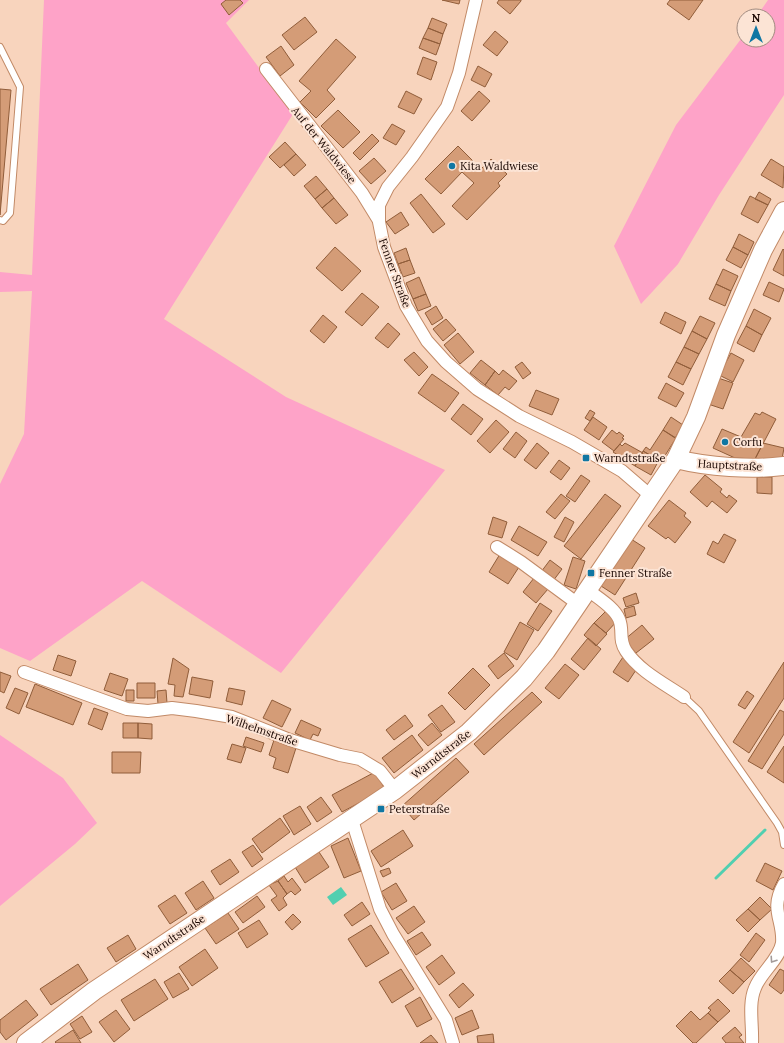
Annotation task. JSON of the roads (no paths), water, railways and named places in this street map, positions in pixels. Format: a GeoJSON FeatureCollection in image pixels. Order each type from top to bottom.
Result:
{"type":"FeatureCollection","features":[{"type":"Feature","properties":{"kind":"main road","name":"Warndtstraße"},"geometry":{"type":"LineString","coordinates":[[26,1043],[94,990],[395,790],[470,732],[524,678],[546,651],[676,459],[696,417],[721,348],[763,250],[784,211]]}},
{"type":"Feature","properties":{"kind":"main road","name":"Hauptstraße"},"geometry":{"type":"LineString","coordinates":[[676,459],[696,464],[756,467],[784,466]]}},
{"type":"Feature","properties":{"kind":"street","name":"Fenner Straße"},"geometry":{"type":"LineString","coordinates":[[476,0],[460,73],[447,107],[412,157],[388,187],[379,205],[379,222],[384,247],[406,306],[427,341],[446,362],[477,389],[519,416],[572,442],[622,471],[650,496]]}},
{"type":"Feature","properties":{"kind":"street","name":"Auf der Waldwiese"},"geometry":{"type":"LineString","coordinates":[[266,69],[311,129],[371,204],[379,222]]}},
{"type":"Feature","properties":{"kind":"street"},"geometry":{"type":"LineString","coordinates":[[497,547],[544,578],[615,612],[619,619],[621,643],[627,653],[637,664],[684,697]]}},
{"type":"Feature","properties":{"kind":"street","name":"Wilhelmstraße"},"geometry":{"type":"LineString","coordinates":[[24,672],[127,709],[148,711],[172,708],[196,710],[232,717],[290,740],[340,755],[360,759],[380,771],[395,790]]}},
{"type":"Feature","properties":{"kind":"street"},"geometry":{"type":"LineString","coordinates":[[352,820],[380,909],[393,934],[446,1020],[453,1043]]}},
{"type":"Feature","properties":{"kind":"street"},"geometry":{"type":"LineString","coordinates":[[752,1043],[752,1000],[755,988],[777,955],[782,943],[777,903],[784,884]]}},
{"type":"Feature","properties":{"kind":"lane"},"geometry":{"type":"LineString","coordinates":[[0,47],[20,87],[10,213],[3,221],[0,220]]}},
{"type":"Feature","properties":{"kind":"lane"},"geometry":{"type":"LineString","coordinates":[[684,697],[702,715],[777,823],[782,832],[784,845]]}},
{"type":"Feature","properties":{"kind":"water"},"geometry":{"type":"Polygon","coordinates":[[[341,887],[347,895],[333,905],[327,897],[341,887]]]}},
{"type":"Feature","properties":{"kind":"waterway"},"geometry":{"type":"LineString","coordinates":[[716,878],[765,830]]}},
{"type":"Feature","properties":{"kind":"place","name":"Kita Waldwiese"},"geometry":{"type":"Point","coordinates":[452,166]}},
{"type":"Feature","properties":{"kind":"place","name":"Corfu"},"geometry":{"type":"Point","coordinates":[725,442]}},
{"type":"Feature","properties":{"kind":"place","name":"Warndtstraße"},"geometry":{"type":"Point","coordinates":[586,458]}},
{"type":"Feature","properties":{"kind":"place","name":"Fenner Straße"},"geometry":{"type":"Point","coordinates":[591,573]}},
{"type":"Feature","properties":{"kind":"place","name":"Peterstraße"},"geometry":{"type":"Point","coordinates":[381,809]}}]}
